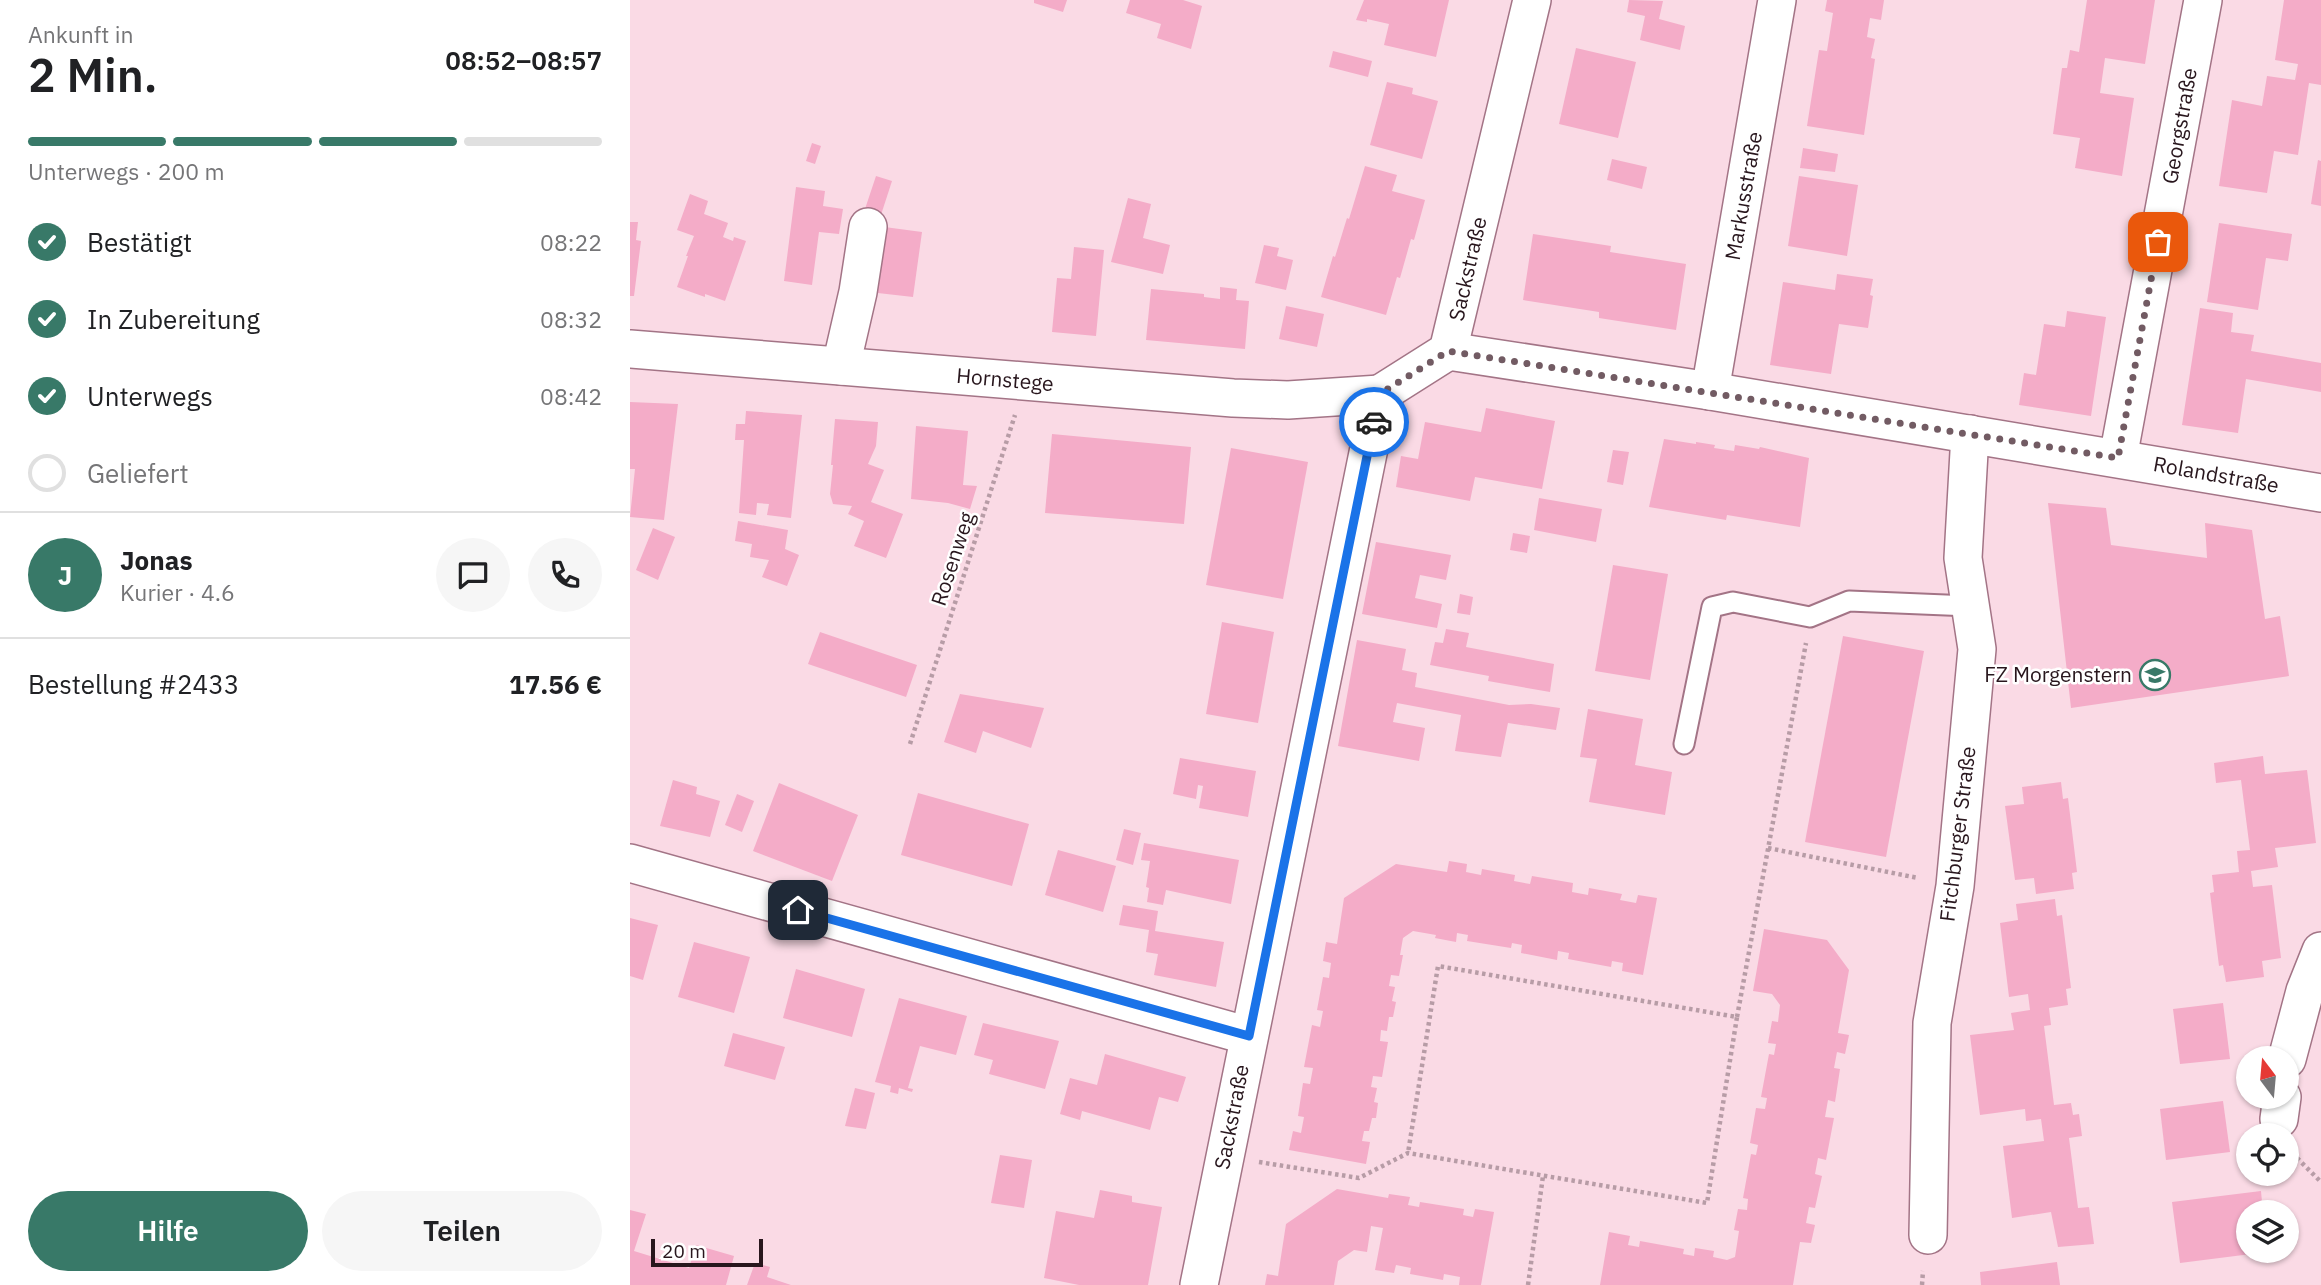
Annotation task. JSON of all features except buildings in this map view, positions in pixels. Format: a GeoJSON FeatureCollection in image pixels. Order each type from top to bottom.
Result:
{"type":"FeatureCollection","features":[{"type":"Feature","properties":{"kind":"street","name":"Sackstraße"},"geometry":{"type":"LineString","coordinates":[[1448,351],[1532,0]]}},
{"type":"Feature","properties":{"kind":"street","name":"Markusstraße"},"geometry":{"type":"LineString","coordinates":[[1710,391],[1777,0]]}},
{"type":"Feature","properties":{"kind":"street","name":"Georgstraße"},"geometry":{"type":"LineString","coordinates":[[2118,458],[2203,0]]}},
{"type":"Feature","properties":{"kind":"street"},"geometry":{"type":"LineString","coordinates":[[841,366],[858,292],[868,227]]}},
{"type":"Feature","properties":{"kind":"street","name":"Hornstege"},"geometry":{"type":"LineString","coordinates":[[630,349],[1026,383],[1288,400],[1380,394]]}},
{"type":"Feature","properties":{"kind":"street","name":"Rolandstraße"},"geometry":{"type":"LineString","coordinates":[[1448,351],[1710,391],[2321,493]]}},
{"type":"Feature","properties":{"kind":"street"},"geometry":{"type":"LineString","coordinates":[[1380,394],[1448,351]]}},
{"type":"Feature","properties":{"kind":"street","name":"Sackstraße"},"geometry":{"type":"LineString","coordinates":[[1199,1285],[1380,394]]}},
{"type":"Feature","properties":{"kind":"street","name":"Fitchburger Straße"},"geometry":{"type":"LineString","coordinates":[[1928,1235],[1932,1023],[1955,886],[1977,649],[1963,558],[1970,434]]}},
{"type":"Feature","properties":{"kind":"street"},"geometry":{"type":"LineString","coordinates":[[630,863],[1249,1036]]}},
{"type":"Feature","properties":{"kind":"street"},"geometry":{"type":"LineString","coordinates":[[2290,1046],[2305,991],[2321,951]]}},
{"type":"Feature","properties":{"kind":"lane"},"geometry":{"type":"LineString","coordinates":[[1684,744],[1712,607],[1733,602],[1810,617],[1849,601],[1970,606]]}},
{"type":"Feature","properties":{"kind":"path","name":"Rosenweg"},"geometry":{"type":"LineString","coordinates":[[910,744],[1026,383]]}},
{"type":"Feature","properties":{"kind":"path"},"geometry":{"type":"LineString","coordinates":[[1224,1156],[1359,1178],[1408,1153],[1707,1203],[1737,1017],[1806,640],[1812,634]]}},
{"type":"Feature","properties":{"kind":"path"},"geometry":{"type":"LineString","coordinates":[[1768,848],[1955,886]]}},
{"type":"Feature","properties":{"kind":"path"},"geometry":{"type":"LineString","coordinates":[[1408,1153],[1438,966],[1737,1017]]}},
{"type":"Feature","properties":{"kind":"path"},"geometry":{"type":"LineString","coordinates":[[2283,1119],[2292,1153],[2321,1182]]}},
{"type":"Feature","properties":{"kind":"path"},"geometry":{"type":"LineString","coordinates":[[1528,1285],[1543,1176]]}},
{"type":"Feature","properties":{"kind":"way so far"},"geometry":{"type":"LineString","coordinates":[[1374,422],[1380,394],[1448,351],[2118,458],[2158,242]]}},
{"type":"Feature","properties":{"kind":"place","name":"FZ Morgenstern"},"geometry":{"type":"Point","coordinates":[2155,675]}},
{"type":"Feature","properties":{"kind":"route"},"geometry":{"type":"LineString","coordinates":[[798,910],[1249,1036],[1374,422]]}}]}
